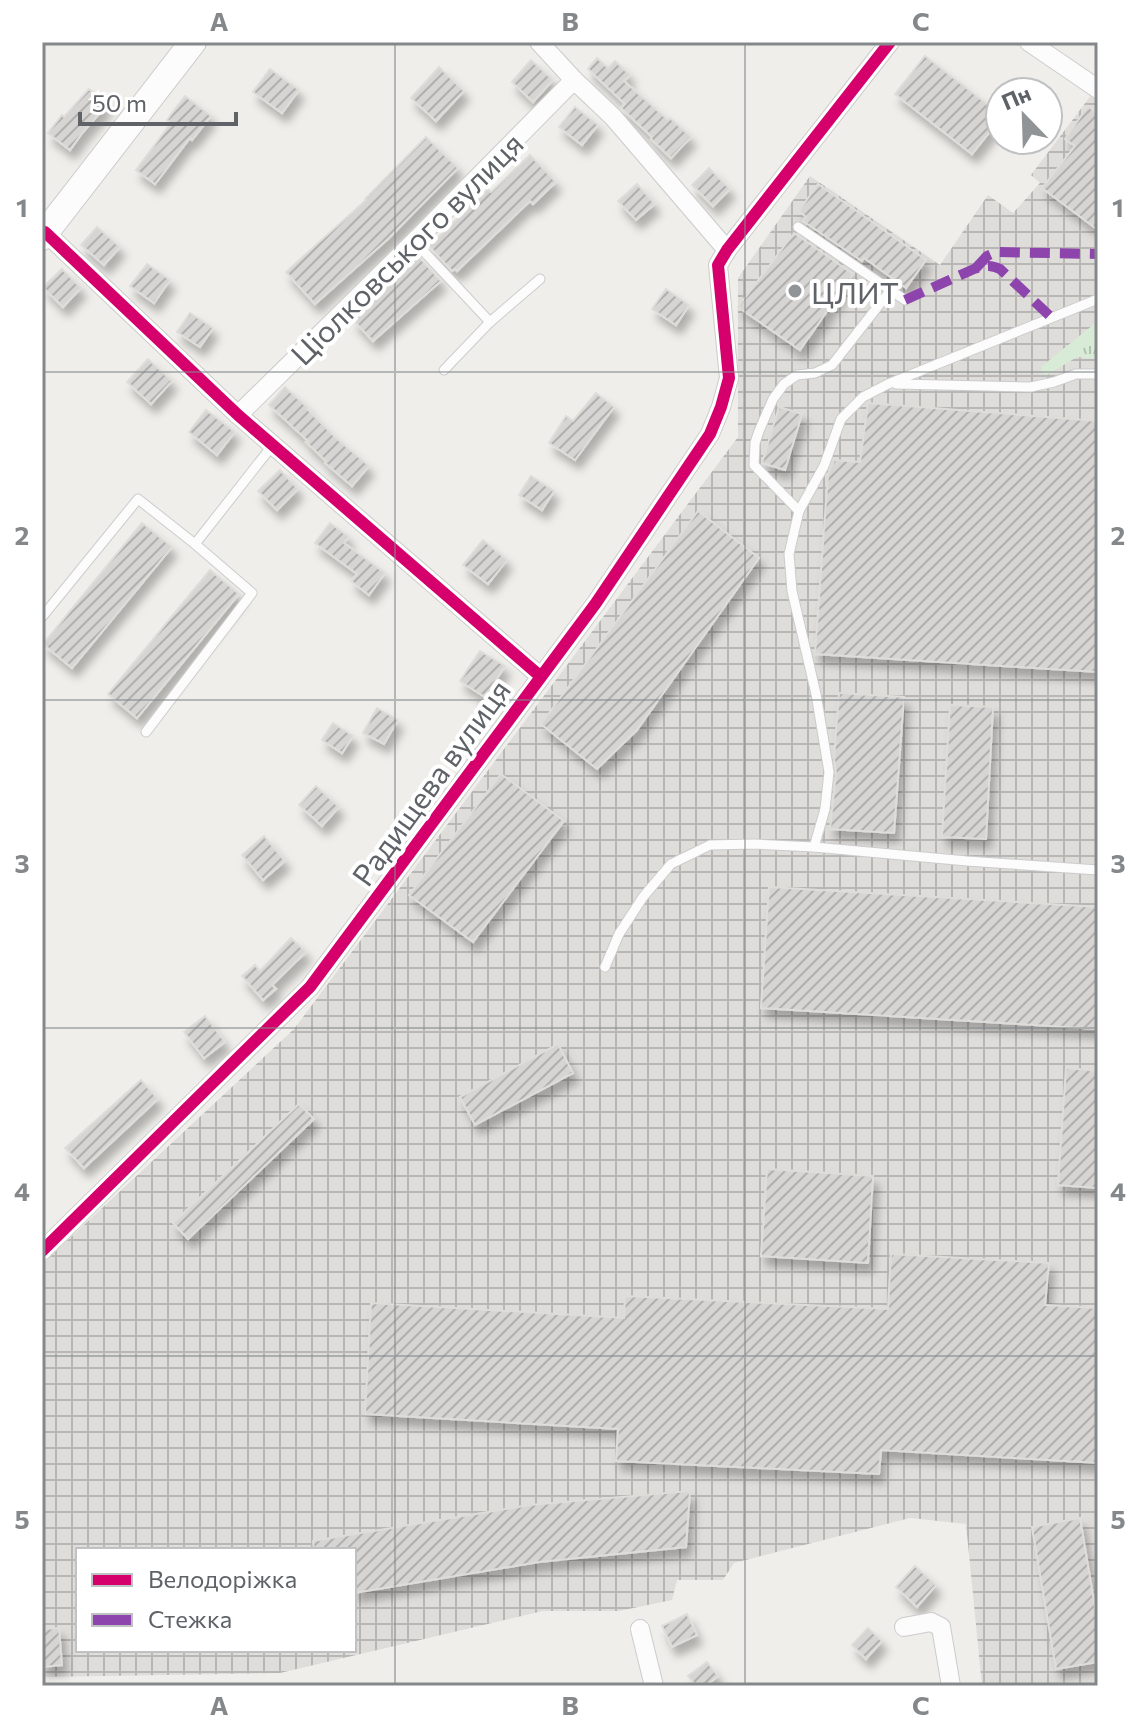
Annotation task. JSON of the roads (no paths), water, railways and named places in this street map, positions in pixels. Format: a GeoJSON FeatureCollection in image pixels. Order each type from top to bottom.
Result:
{"type":"FeatureCollection","features":[{"type":"Feature","properties":{"kind":"street"},"geometry":{"type":"LineString","coordinates":[[193,42],[44,235],[272,446],[540,676]]}},
{"type":"Feature","properties":{"kind":"street"},"geometry":{"type":"LineString","coordinates":[[539,42],[613,117],[727,250]]}},
{"type":"Feature","properties":{"kind":"street","name":"Радищева вулиця"},"geometry":{"type":"LineString","coordinates":[[42,1251],[310,987],[596,603],[710,434],[721,407],[729,378],[718,265],[890,42]]}},
{"type":"Feature","properties":{"kind":"street"},"geometry":{"type":"LineString","coordinates":[[1029,42],[1098,89]]}},
{"type":"Feature","properties":{"kind":"street","name":"Ціолковського вулиця"},"geometry":{"type":"LineString","coordinates":[[238,415],[574,80]]}},
{"type":"Feature","properties":{"kind":"street"},"geometry":{"type":"LineString","coordinates":[[904,1627],[931,1622],[941,1627],[951,1686]]}},
{"type":"Feature","properties":{"kind":"street"},"geometry":{"type":"LineString","coordinates":[[640,1629],[654,1686]]}},
{"type":"Feature","properties":{"kind":"lane"},"geometry":{"type":"LineString","coordinates":[[798,227],[905,300]]}},
{"type":"Feature","properties":{"kind":"lane"},"geometry":{"type":"LineString","coordinates":[[414,241],[490,322]]}},
{"type":"Feature","properties":{"kind":"lane"},"geometry":{"type":"LineString","coordinates":[[444,370],[490,322],[540,279]]}},
{"type":"Feature","properties":{"kind":"lane"},"geometry":{"type":"LineString","coordinates":[[799,511],[754,465],[759,431],[773,399],[784,384],[797,375],[815,373],[832,365],[890,291]]}},
{"type":"Feature","properties":{"kind":"lane"},"geometry":{"type":"LineString","coordinates":[[814,847],[825,809],[829,772],[816,694],[792,591],[789,554],[799,511],[824,466],[841,419],[863,397],[888,384],[1098,299]]}},
{"type":"Feature","properties":{"kind":"lane"},"geometry":{"type":"LineString","coordinates":[[888,384],[1031,387],[1076,374],[1098,374]]}},
{"type":"Feature","properties":{"kind":"lane"},"geometry":{"type":"LineString","coordinates":[[195,544],[272,446]]}},
{"type":"Feature","properties":{"kind":"lane"},"geometry":{"type":"LineString","coordinates":[[42,617],[138,499],[252,593],[146,732]]}},
{"type":"Feature","properties":{"kind":"lane"},"geometry":{"type":"LineString","coordinates":[[605,967],[619,934],[643,897],[671,864],[710,845],[814,847],[1098,870]]}},
{"type":"Feature","properties":{"kind":"place","name":"ЦЛИТ"},"geometry":{"type":"Point","coordinates":[795,291]}}]}
